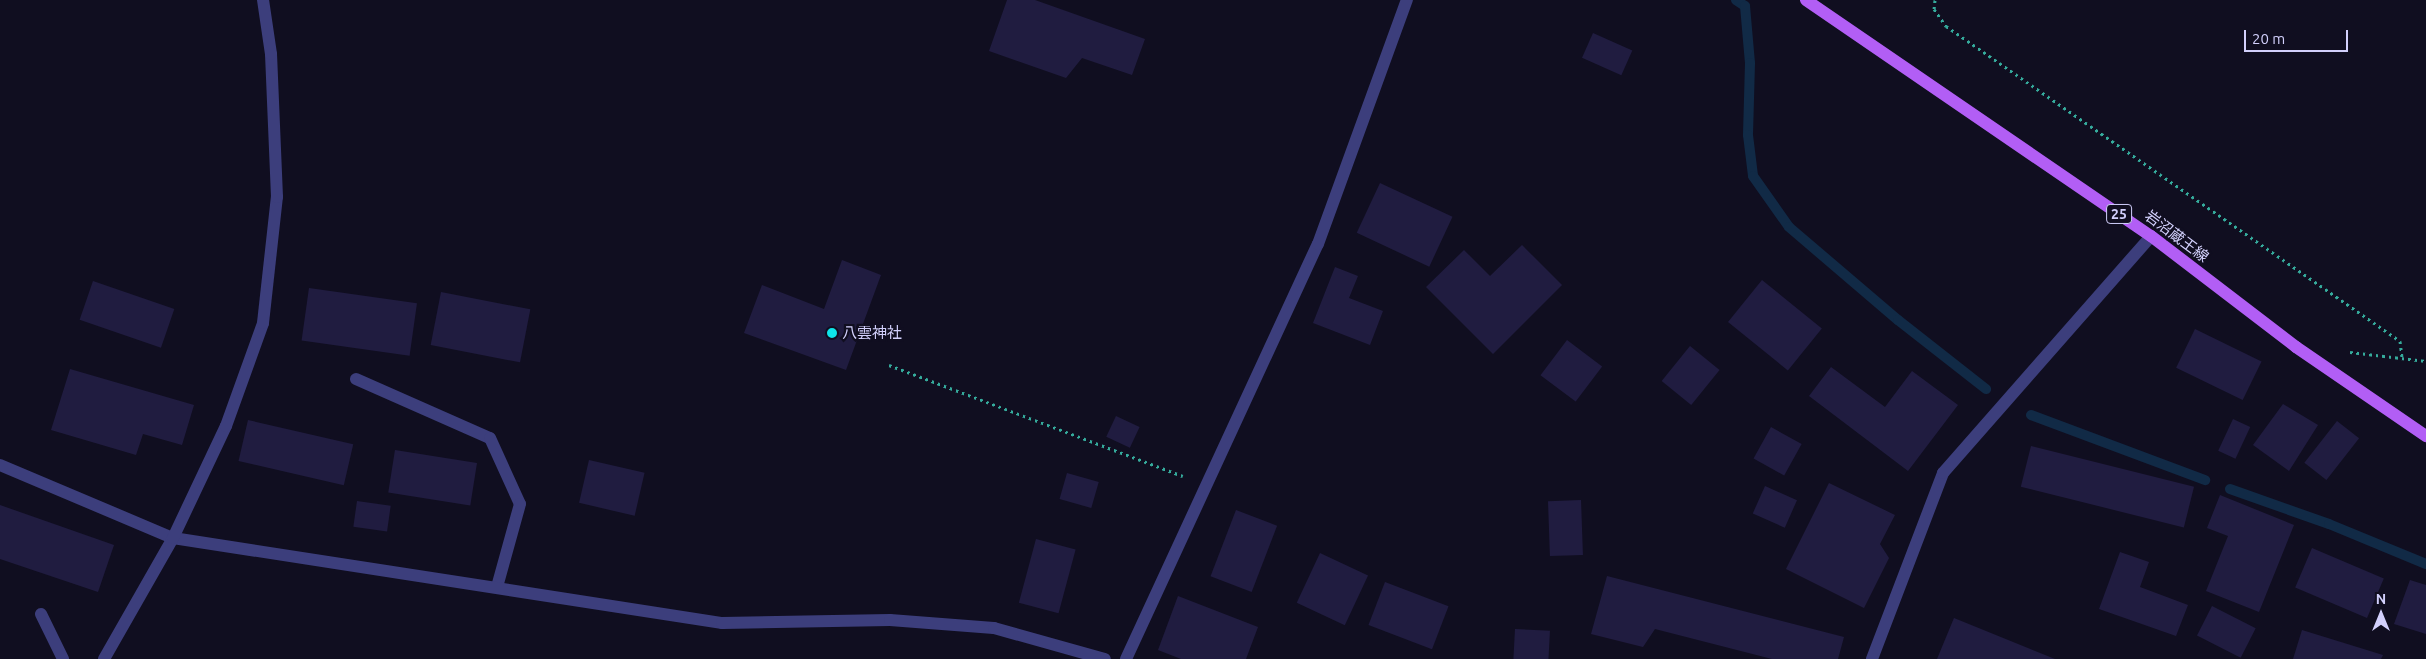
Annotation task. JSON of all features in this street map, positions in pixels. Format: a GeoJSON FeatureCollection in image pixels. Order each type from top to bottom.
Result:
{"type":"FeatureCollection","features":[{"type":"Feature","properties":{"kind":"main road","name":"岩沼蔵王線"},"geometry":{"type":"LineString","coordinates":[[1806,0],[2151,236],[2296,347],[2426,436]]}},
{"type":"Feature","properties":{"kind":"street"},"geometry":{"type":"LineString","coordinates":[[104,659],[173,538],[226,426],[263,323],[277,197],[271,54],[263,0]]}},
{"type":"Feature","properties":{"kind":"street"},"geometry":{"type":"LineString","coordinates":[[1126,659],[1205,484],[1318,244],[1407,0]]}},
{"type":"Feature","properties":{"kind":"street"},"geometry":{"type":"LineString","coordinates":[[1872,659],[1943,473],[2151,236]]}},
{"type":"Feature","properties":{"kind":"street"},"geometry":{"type":"LineString","coordinates":[[356,379],[490,438],[520,504],[497,587]]}},
{"type":"Feature","properties":{"kind":"street"},"geometry":{"type":"LineString","coordinates":[[0,465],[173,538],[722,623],[890,620],[994,628],[1106,659]]}},
{"type":"Feature","properties":{"kind":"street"},"geometry":{"type":"LineString","coordinates":[[42,614],[64,659]]}},
{"type":"Feature","properties":{"kind":"path"},"geometry":{"type":"LineString","coordinates":[[1935,0],[1934,8],[1946,26],[2400,342],[2402,358]]}},
{"type":"Feature","properties":{"kind":"path"},"geometry":{"type":"LineString","coordinates":[[2345,352],[2426,361]]}},
{"type":"Feature","properties":{"kind":"path"},"geometry":{"type":"LineString","coordinates":[[889,365],[1205,484]]}},
{"type":"Feature","properties":{"kind":"building"},"geometry":{"type":"Polygon","coordinates":[[[1007,0],[1035,0],[1145,39],[1132,75],[1082,58],[1066,78],[989,51],[1007,0]]]}},
{"type":"Feature","properties":{"kind":"building"},"geometry":{"type":"Polygon","coordinates":[[[1593,33],[1632,50],[1621,75],[1582,58],[1593,33]]]}},
{"type":"Feature","properties":{"kind":"building"},"geometry":{"type":"Polygon","coordinates":[[[1380,183],[1453,217],[1429,267],[1357,233],[1380,183]]]}},
{"type":"Feature","properties":{"kind":"building"},"geometry":{"type":"Polygon","coordinates":[[[1522,245],[1562,285],[1493,354],[1426,287],[1464,250],[1490,276],[1522,245]]]}},
{"type":"Feature","properties":{"kind":"building"},"geometry":{"type":"Polygon","coordinates":[[[842,260],[881,275],[846,370],[744,333],[762,285],[824,309],[842,260]]]}},
{"type":"Feature","properties":{"kind":"building"},"geometry":{"type":"Polygon","coordinates":[[[1335,267],[1358,276],[1349,298],[1383,311],[1370,345],[1313,323],[1335,267]]]}},
{"type":"Feature","properties":{"kind":"building"},"geometry":{"type":"Polygon","coordinates":[[[1762,280],[1822,328],[1788,370],[1728,322],[1762,280]]]}},
{"type":"Feature","properties":{"kind":"building"},"geometry":{"type":"Polygon","coordinates":[[[93,281],[174,309],[161,348],[80,320],[93,281]]]}},
{"type":"Feature","properties":{"kind":"building"},"geometry":{"type":"Polygon","coordinates":[[[309,288],[417,303],[410,356],[302,340],[309,288]]]}},
{"type":"Feature","properties":{"kind":"building"},"geometry":{"type":"Polygon","coordinates":[[[441,292],[530,309],[520,362],[431,345],[441,292]]]}},
{"type":"Feature","properties":{"kind":"building"},"geometry":{"type":"Polygon","coordinates":[[[2195,329],[2262,361],[2243,400],[2176,368],[2195,329]]]}},
{"type":"Feature","properties":{"kind":"building"},"geometry":{"type":"Polygon","coordinates":[[[1567,340],[1602,366],[1576,402],[1541,375],[1567,340]]]}},
{"type":"Feature","properties":{"kind":"building"},"geometry":{"type":"Polygon","coordinates":[[[1690,346],[1720,370],[1691,405],[1662,381],[1690,346]]]}},
{"type":"Feature","properties":{"kind":"building"},"geometry":{"type":"Polygon","coordinates":[[[1831,367],[1885,407],[1912,371],[1958,405],[1908,471],[1809,396],[1831,367]]]}},
{"type":"Feature","properties":{"kind":"building"},"geometry":{"type":"Polygon","coordinates":[[[70,369],[194,405],[182,445],[143,434],[136,455],[51,430],[70,369]]]}},
{"type":"Feature","properties":{"kind":"building"},"geometry":{"type":"Polygon","coordinates":[[[2283,404],[2318,425],[2289,471],[2253,445],[2283,404]]]}},
{"type":"Feature","properties":{"kind":"building"},"geometry":{"type":"Polygon","coordinates":[[[1116,416],[1140,427],[1130,448],[1106,437],[1116,416]]]}},
{"type":"Feature","properties":{"kind":"building"},"geometry":{"type":"Polygon","coordinates":[[[2233,419],[2250,427],[2235,459],[2218,451],[2233,419]]]}},
{"type":"Feature","properties":{"kind":"building"},"geometry":{"type":"Polygon","coordinates":[[[248,420],[353,444],[344,485],[239,461],[248,420]]]}},
{"type":"Feature","properties":{"kind":"building"},"geometry":{"type":"Polygon","coordinates":[[[2337,421],[2359,438],[2326,480],[2304,463],[2337,421]]]}},
{"type":"Feature","properties":{"kind":"building"},"geometry":{"type":"Polygon","coordinates":[[[1771,427],[1802,444],[1784,475],[1754,458],[1771,427]]]}},
{"type":"Feature","properties":{"kind":"building"},"geometry":{"type":"Polygon","coordinates":[[[2031,446],[2194,487],[2184,527],[2021,487],[2031,446]]]}},
{"type":"Feature","properties":{"kind":"building"},"geometry":{"type":"Polygon","coordinates":[[[395,450],[477,463],[470,505],[388,492],[395,450]]]}},
{"type":"Feature","properties":{"kind":"building"},"geometry":{"type":"Polygon","coordinates":[[[589,460],[645,473],[635,516],[579,503],[589,460]]]}},
{"type":"Feature","properties":{"kind":"building"},"geometry":{"type":"Polygon","coordinates":[[[1067,473],[1099,482],[1091,508],[1060,499],[1067,473]]]}},
{"type":"Feature","properties":{"kind":"building"},"geometry":{"type":"Polygon","coordinates":[[[1829,483],[1895,515],[1880,544],[1889,558],[1864,608],[1786,569],[1829,483]]]}},
{"type":"Feature","properties":{"kind":"building"},"geometry":{"type":"Polygon","coordinates":[[[1765,486],[1797,500],[1785,528],[1753,513],[1765,486]]]}},
{"type":"Feature","properties":{"kind":"building"},"geometry":{"type":"Polygon","coordinates":[[[2220,495],[2294,525],[2259,612],[2206,591],[2228,536],[2207,528],[2220,495]]]}},
{"type":"Feature","properties":{"kind":"building"},"geometry":{"type":"Polygon","coordinates":[[[1581,500],[1583,555],[1550,556],[1548,501],[1581,500]]]}},
{"type":"Feature","properties":{"kind":"building"},"geometry":{"type":"Polygon","coordinates":[[[357,501],[391,506],[387,531],[353,527],[357,501]]]}},
{"type":"Feature","properties":{"kind":"building"},"geometry":{"type":"Polygon","coordinates":[[[0,505],[114,545],[98,592],[0,559],[0,505]]]}},
{"type":"Feature","properties":{"kind":"building"},"geometry":{"type":"Polygon","coordinates":[[[1236,510],[1277,526],[1252,592],[1211,576],[1236,510]]]}},
{"type":"Feature","properties":{"kind":"building"},"geometry":{"type":"Polygon","coordinates":[[[1036,539],[1076,550],[1059,613],[1019,603],[1036,539]]]}},
{"type":"Feature","properties":{"kind":"building"},"geometry":{"type":"Polygon","coordinates":[[[2312,548],[2384,578],[2367,618],[2295,588],[2312,548]]]}},
{"type":"Feature","properties":{"kind":"building"},"geometry":{"type":"Polygon","coordinates":[[[2120,552],[2149,562],[2140,587],[2188,605],[2176,636],[2099,609],[2120,552]]]}},
{"type":"Feature","properties":{"kind":"building"},"geometry":{"type":"Polygon","coordinates":[[[1320,553],[1368,575],[1345,625],[1297,603],[1320,553]]]}},
{"type":"Feature","properties":{"kind":"building"},"geometry":{"type":"Polygon","coordinates":[[[1607,576],[1844,637],[1838,659],[1772,659],[1655,629],[1643,647],[1591,634],[1607,576]]]}},
{"type":"Feature","properties":{"kind":"building"},"geometry":{"type":"Polygon","coordinates":[[[2410,580],[2426,585],[2426,634],[2394,624],[2410,580]]]}},
{"type":"Feature","properties":{"kind":"building"},"geometry":{"type":"Polygon","coordinates":[[[1385,582],[1448,606],[1432,649],[1369,625],[1385,582]]]}},
{"type":"Feature","properties":{"kind":"building"},"geometry":{"type":"Polygon","coordinates":[[[1178,596],[1258,627],[1246,659],[1181,659],[1158,650],[1178,596]]]}},
{"type":"Feature","properties":{"kind":"building"},"geometry":{"type":"Polygon","coordinates":[[[2212,606],[2256,628],[2241,658],[2197,635],[2212,606]]]}},
{"type":"Feature","properties":{"kind":"building"},"geometry":{"type":"Polygon","coordinates":[[[1954,618],[2055,659],[1937,659],[1954,618]]]}},
{"type":"Feature","properties":{"kind":"building"},"geometry":{"type":"Polygon","coordinates":[[[1515,629],[1550,631],[1548,659],[1513,659],[1515,629]]]}},
{"type":"Feature","properties":{"kind":"building"},"geometry":{"type":"Polygon","coordinates":[[[2302,630],[2383,655],[2381,659],[2293,659],[2302,630]]]}},
{"type":"Feature","properties":{"kind":"waterway"},"geometry":{"type":"LineString","coordinates":[[1736,0],[1745,6],[1750,63],[1748,135],[1753,176],[1789,227],[1898,320],[1986,389]]}},
{"type":"Feature","properties":{"kind":"waterway"},"geometry":{"type":"LineString","coordinates":[[2031,415],[2205,480]]}},
{"type":"Feature","properties":{"kind":"waterway"},"geometry":{"type":"LineString","coordinates":[[2230,489],[2329,524],[2426,564]]}},
{"type":"Feature","properties":{"kind":"place","name":"八雲神社"},"geometry":{"type":"Point","coordinates":[832,333]}}]}
